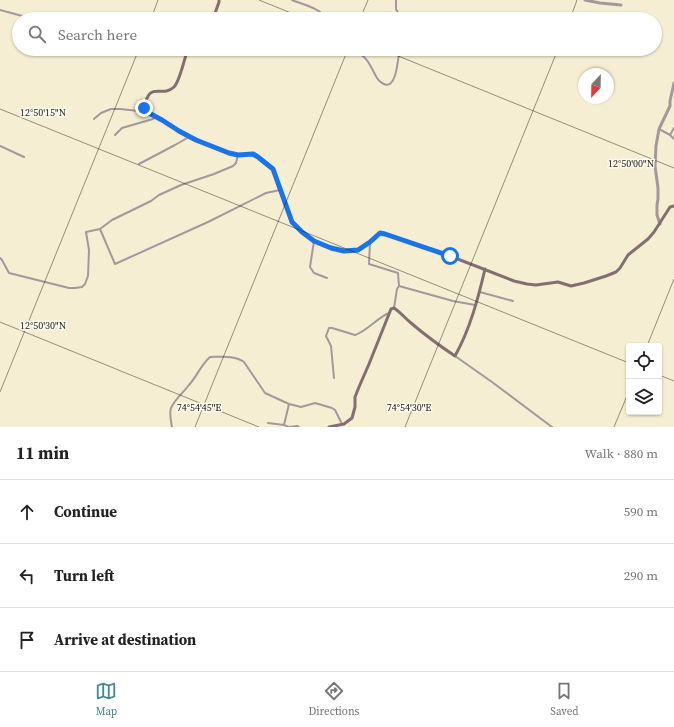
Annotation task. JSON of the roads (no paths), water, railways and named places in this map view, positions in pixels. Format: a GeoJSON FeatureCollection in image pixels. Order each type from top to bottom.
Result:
{"type":"FeatureCollection","features":[{"type":"Feature","properties":{"kind":"main road"},"geometry":{"type":"LineString","coordinates":[[215,12],[219,0]]}},
{"type":"Feature","properties":{"kind":"main road"},"geometry":{"type":"LineString","coordinates":[[185,56],[181,72],[175,87],[169,91],[152,92],[148,94],[144,108],[147,112],[190,137],[218,149],[238,155],[253,154],[264,161],[273,169],[292,222],[314,241],[331,248],[344,251],[358,250],[380,233],[450,256],[514,281],[527,284],[558,282],[571,286],[616,272],[628,255],[648,239],[660,224],[665,213],[670,207],[674,206]]}},
{"type":"Feature","properties":{"kind":"main road"},"geometry":{"type":"LineString","coordinates":[[328,427],[342,424],[352,418],[355,407],[355,397],[391,309],[394,308],[401,313],[455,356],[462,343],[476,305],[486,269]]}},
{"type":"Feature","properties":{"kind":"street"},"geometry":{"type":"LineString","coordinates":[[292,0],[322,12]]}},
{"type":"Feature","properties":{"kind":"street"},"geometry":{"type":"LineString","coordinates":[[396,0],[396,9],[398,12]]}},
{"type":"Feature","properties":{"kind":"street"},"geometry":{"type":"LineString","coordinates":[[585,0],[621,5]]}},
{"type":"Feature","properties":{"kind":"street"},"geometry":{"type":"LineString","coordinates":[[0,10],[12,13]]}},
{"type":"Feature","properties":{"kind":"street"},"geometry":{"type":"LineString","coordinates":[[363,56],[367,60],[378,80],[383,84],[388,85],[391,84],[394,78],[398,56]]}},
{"type":"Feature","properties":{"kind":"street"},"geometry":{"type":"LineString","coordinates":[[660,224],[657,205],[658,188],[655,166],[656,146],[659,129],[672,106],[674,83]]}},
{"type":"Feature","properties":{"kind":"street"},"geometry":{"type":"LineString","coordinates":[[94,119],[101,113],[111,109],[139,111],[144,108]]}},
{"type":"Feature","properties":{"kind":"street"},"geometry":{"type":"LineString","coordinates":[[115,135],[122,128],[156,117]]}},
{"type":"Feature","properties":{"kind":"street"},"geometry":{"type":"LineString","coordinates":[[670,135],[674,128]]}},
{"type":"Feature","properties":{"kind":"street"},"geometry":{"type":"LineString","coordinates":[[659,129],[674,139]]}},
{"type":"Feature","properties":{"kind":"street"},"geometry":{"type":"LineString","coordinates":[[139,164],[190,137]]}},
{"type":"Feature","properties":{"kind":"street"},"geometry":{"type":"LineString","coordinates":[[0,146],[24,157]]}},
{"type":"Feature","properties":{"kind":"street"},"geometry":{"type":"LineString","coordinates":[[0,258],[8,273],[70,288],[82,287],[88,276],[89,250],[86,232],[100,228],[112,220],[151,201],[159,195],[181,185],[233,166],[236,163],[238,155]]}},
{"type":"Feature","properties":{"kind":"street"},"geometry":{"type":"LineString","coordinates":[[100,228],[115,264],[208,222],[266,193],[280,190]]}},
{"type":"Feature","properties":{"kind":"street"},"geometry":{"type":"LineString","coordinates":[[314,241],[310,267],[314,273],[327,278]]}},
{"type":"Feature","properties":{"kind":"street"},"geometry":{"type":"LineString","coordinates":[[370,242],[369,264],[398,273],[399,286],[397,289],[394,308]]}},
{"type":"Feature","properties":{"kind":"street"},"geometry":{"type":"LineString","coordinates":[[399,286],[453,301],[476,305]]}},
{"type":"Feature","properties":{"kind":"street"},"geometry":{"type":"LineString","coordinates":[[480,292],[513,302]]}},
{"type":"Feature","properties":{"kind":"street"},"geometry":{"type":"LineString","coordinates":[[334,378],[331,346],[326,336],[329,328],[355,335],[389,313]]}},
{"type":"Feature","properties":{"kind":"street"},"geometry":{"type":"LineString","coordinates":[[455,356],[552,427]]}},
{"type":"Feature","properties":{"kind":"street"},"geometry":{"type":"LineString","coordinates":[[172,427],[170,416],[177,398],[190,385],[205,361],[210,357],[240,359],[244,362],[265,393],[289,404],[301,407],[315,404],[332,408],[335,410],[342,424]]}},
{"type":"Feature","properties":{"kind":"street"},"geometry":{"type":"LineString","coordinates":[[284,425],[289,404]]}},
{"type":"Feature","properties":{"kind":"street"},"geometry":{"type":"LineString","coordinates":[[268,423],[289,427],[299,427]]}}]}
